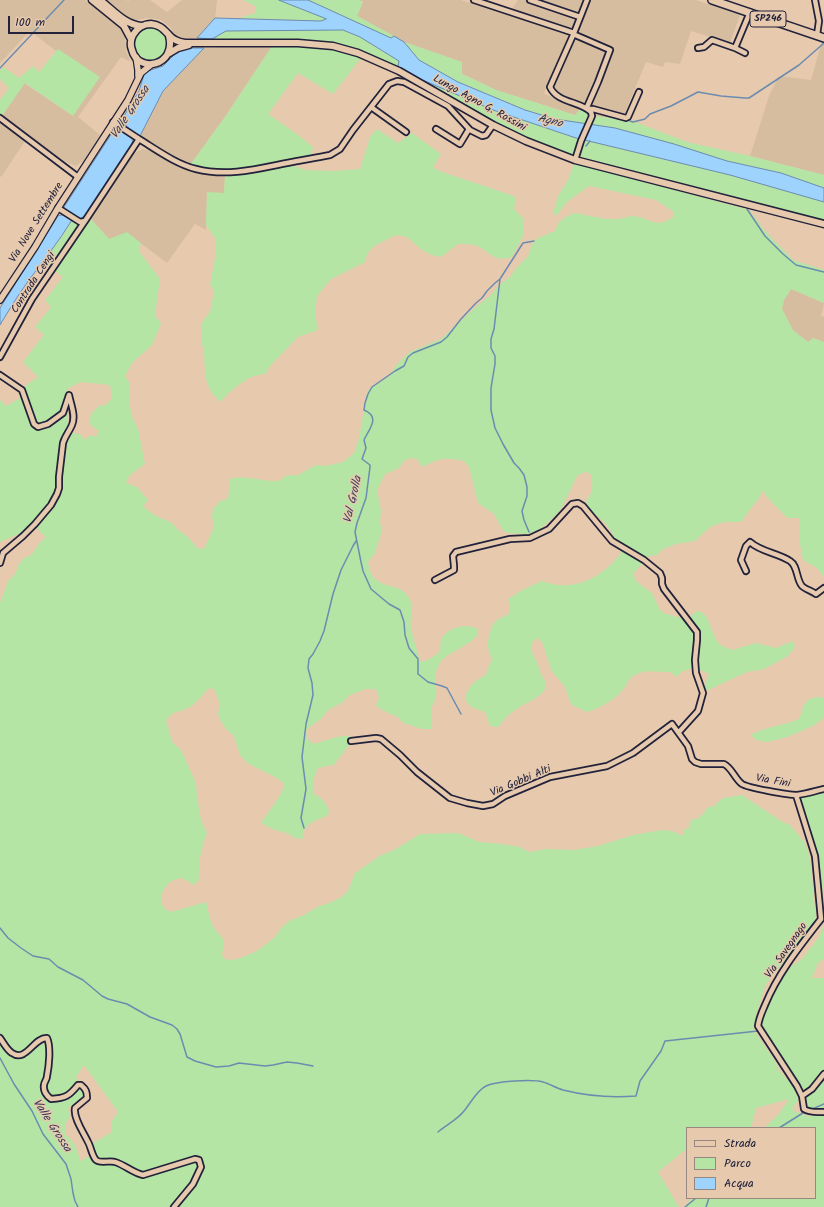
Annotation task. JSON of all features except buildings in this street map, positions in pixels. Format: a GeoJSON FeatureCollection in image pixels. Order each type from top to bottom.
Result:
{"type":"FeatureCollection","features":[{"type":"Feature","properties":{"kind":"main road"},"geometry":{"type":"LineString","coordinates":[[92,0],[124,26],[131,39],[131,49],[136,58],[143,63],[152,64],[162,61],[168,54],[178,48],[192,44]]}},
{"type":"Feature","properties":{"kind":"main road"},"geometry":{"type":"LineString","coordinates":[[100,0],[127,22],[135,26],[158,26],[178,42],[192,44]]}},
{"type":"Feature","properties":{"kind":"main road","name":"SP246"},"geometry":{"type":"LineString","coordinates":[[712,0],[821,37]]}},
{"type":"Feature","properties":{"kind":"main road"},"geometry":{"type":"LineString","coordinates":[[131,39],[137,29],[142,26]]}},
{"type":"Feature","properties":{"kind":"main road"},"geometry":{"type":"LineString","coordinates":[[168,54],[170,48],[169,36]]}},
{"type":"Feature","properties":{"kind":"main road","name":"Lungo Agno G. Rossini"},"geometry":{"type":"LineString","coordinates":[[192,44],[298,43],[333,46],[358,53],[399,71],[493,125],[526,142],[575,160],[824,224]]}},
{"type":"Feature","properties":{"kind":"street"},"geometry":{"type":"LineString","coordinates":[[474,0],[574,33],[610,50],[588,108]]}},
{"type":"Feature","properties":{"kind":"street"},"geometry":{"type":"LineString","coordinates":[[530,0],[580,17]]}},
{"type":"Feature","properties":{"kind":"street"},"geometry":{"type":"LineString","coordinates":[[587,0],[550,87],[556,96],[588,108],[626,118],[628,117],[639,92]]}},
{"type":"Feature","properties":{"kind":"street"},"geometry":{"type":"LineString","coordinates":[[816,0],[821,37]]}},
{"type":"Feature","properties":{"kind":"street"},"geometry":{"type":"LineString","coordinates":[[735,48],[750,12]]}},
{"type":"Feature","properties":{"kind":"street"},"geometry":{"type":"LineString","coordinates":[[698,48],[704,47],[712,40],[745,53]]}},
{"type":"Feature","properties":{"kind":"street"},"geometry":{"type":"LineString","coordinates":[[136,58],[138,79]]}},
{"type":"Feature","properties":{"kind":"street"},"geometry":{"type":"LineString","coordinates":[[138,79],[141,73],[152,64]]}},
{"type":"Feature","properties":{"kind":"street","name":"Via Nove Settembre"},"geometry":{"type":"LineString","coordinates":[[0,300],[128,100],[138,79]]}},
{"type":"Feature","properties":{"kind":"street"},"geometry":{"type":"LineString","coordinates":[[113,122],[163,154],[191,167],[228,173],[330,156],[340,149],[389,84],[396,81],[404,82],[448,106],[469,129],[482,136],[487,134],[493,125]]}},
{"type":"Feature","properties":{"kind":"street"},"geometry":{"type":"LineString","coordinates":[[371,107],[406,132]]}},
{"type":"Feature","properties":{"kind":"street"},"geometry":{"type":"LineString","coordinates":[[575,160],[581,140],[592,116],[592,112],[588,108]]}},
{"type":"Feature","properties":{"kind":"street","name":"Via Nove Settembre"},"geometry":{"type":"LineString","coordinates":[[0,118],[78,177]]}},
{"type":"Feature","properties":{"kind":"street"},"geometry":{"type":"LineString","coordinates":[[436,129],[460,144],[469,129]]}},
{"type":"Feature","properties":{"kind":"street","name":"Contrada Cengi"},"geometry":{"type":"LineString","coordinates":[[0,357],[32,299],[139,139]]}},
{"type":"Feature","properties":{"kind":"street"},"geometry":{"type":"LineString","coordinates":[[58,208],[80,222],[85,221]]}},
{"type":"Feature","properties":{"kind":"street"},"geometry":{"type":"LineString","coordinates":[[0,375],[22,390],[34,424],[38,427],[48,424],[63,413],[69,395],[74,415],[72,424],[63,443],[59,488],[57,494],[51,505],[35,524],[24,536],[3,553],[0,563]]}},
{"type":"Feature","properties":{"kind":"street"},"geometry":{"type":"LineString","coordinates":[[435,580],[454,570],[453,556],[456,552],[510,539],[530,538],[550,529],[572,504],[578,503],[583,506],[612,541],[644,560],[660,573],[664,589],[697,632],[698,640],[695,660],[696,673],[703,693],[698,711],[679,732]]}},
{"type":"Feature","properties":{"kind":"street"},"geometry":{"type":"LineString","coordinates":[[746,571],[741,560],[746,546],[750,542],[758,548],[791,562],[804,587],[810,589],[816,594],[824,588]]}},
{"type":"Feature","properties":{"kind":"street","name":"Via Gobbi Alti"},"geometry":{"type":"LineString","coordinates":[[351,741],[376,738],[381,739],[417,772],[450,798],[467,804],[483,806],[493,804],[505,796],[550,777],[607,766],[634,753],[670,724],[674,725],[679,732]]}},
{"type":"Feature","properties":{"kind":"street","name":"Via Fini"},"geometry":{"type":"LineString","coordinates":[[679,732],[688,746],[694,762],[701,764],[724,764],[743,785],[752,788],[796,795]]}},
{"type":"Feature","properties":{"kind":"street"},"geometry":{"type":"LineString","coordinates":[[796,795],[824,789]]}},
{"type":"Feature","properties":{"kind":"street","name":"Via Savegnago"},"geometry":{"type":"LineString","coordinates":[[796,795],[816,856],[820,919],[779,975],[765,1004],[758,1026],[797,1086],[806,1110],[824,1112]]}},
{"type":"Feature","properties":{"kind":"street"},"geometry":{"type":"LineString","coordinates":[[0,1038],[11,1052],[16,1055],[21,1055],[43,1037],[47,1038],[49,1046],[48,1071],[44,1086],[46,1095],[51,1099],[57,1099],[69,1095],[78,1085],[86,1088],[87,1098],[75,1108],[74,1112],[80,1128],[88,1141],[96,1160],[114,1162],[143,1175],[195,1159],[199,1160],[201,1167],[192,1184],[174,1207]]}},
{"type":"Feature","properties":{"kind":"street"},"geometry":{"type":"LineString","coordinates":[[802,1096],[812,1089],[824,1074]]}},
{"type":"Feature","properties":{"kind":"shaded area"},"geometry":{"type":"Polygon","coordinates":[[[0,0],[85,0],[121,30],[125,36],[126,51],[131,62],[121,57],[78,117],[100,135],[89,156],[76,166],[64,161],[2,116],[24,83],[73,116],[57,50],[56,51],[30,31],[0,63],[0,0]]]}},
{"type":"Feature","properties":{"kind":"shaded area"},"geometry":{"type":"Polygon","coordinates":[[[105,0],[150,0],[167,12],[182,0],[217,0],[215,18],[197,38],[176,39],[171,28],[161,20],[147,18],[138,20],[132,25],[105,0]]]}},
{"type":"Feature","properties":{"kind":"shaded area"},"geometry":{"type":"Polygon","coordinates":[[[359,0],[461,0],[570,34],[544,93],[580,109],[575,115],[496,90],[462,74],[462,62],[404,42],[357,16],[363,2],[359,0]]]}},
{"type":"Feature","properties":{"kind":"shaded area"},"geometry":{"type":"Polygon","coordinates":[[[518,0],[696,0],[740,15],[730,43],[691,31],[680,64],[665,62],[663,67],[646,62],[622,120],[590,115],[586,111],[597,90],[612,48],[586,38],[570,28],[511,10],[518,0]]]}},
{"type":"Feature","properties":{"kind":"shaded area"},"geometry":{"type":"Polygon","coordinates":[[[575,37],[603,50],[606,54],[586,104],[559,93],[554,87],[555,80],[575,37]]]}},
{"type":"Feature","properties":{"kind":"shaded area"},"geometry":{"type":"Polygon","coordinates":[[[822,41],[824,42],[824,175],[750,156],[769,96],[779,76],[811,80],[822,41]]]}},
{"type":"Feature","properties":{"kind":"shaded area"},"geometry":{"type":"Polygon","coordinates":[[[272,46],[225,117],[190,165],[140,136],[163,91],[204,48],[272,46]]]}},
{"type":"Feature","properties":{"kind":"shaded area"},"geometry":{"type":"Polygon","coordinates":[[[0,122],[25,141],[1,177],[0,176],[0,122]]]}},
{"type":"Feature","properties":{"kind":"shaded area"},"geometry":{"type":"Polygon","coordinates":[[[143,149],[151,151],[173,163],[193,171],[225,175],[224,193],[207,193],[206,230],[195,224],[167,263],[127,233],[109,239],[90,218],[131,157],[136,152],[143,149]]]}},
{"type":"Feature","properties":{"kind":"shaded area"},"geometry":{"type":"Polygon","coordinates":[[[791,289],[824,303],[821,316],[824,317],[824,342],[813,338],[809,343],[793,331],[782,309],[784,300],[791,289]]]}},
{"type":"Feature","properties":{"kind":"green space"},"geometry":{"type":"Polygon","coordinates":[[[243,0],[279,0],[326,19],[321,21],[240,18],[255,13],[256,10],[255,6],[243,0]]]}},
{"type":"Feature","properties":{"kind":"green space"},"geometry":{"type":"Polygon","coordinates":[[[308,0],[359,0],[363,2],[357,16],[394,36],[391,38],[308,0]]]}},
{"type":"Feature","properties":{"kind":"green space"},"geometry":{"type":"Polygon","coordinates":[[[148,28],[154,28],[164,35],[167,44],[166,50],[160,57],[154,60],[148,60],[138,53],[135,47],[135,41],[142,31],[148,28]]]}},
{"type":"Feature","properties":{"kind":"green space"},"geometry":{"type":"Polygon","coordinates":[[[343,30],[360,37],[399,61],[398,67],[356,48],[323,41],[283,39],[212,39],[226,31],[343,30]]]}},
{"type":"Feature","properties":{"kind":"green space"},"geometry":{"type":"Polygon","coordinates":[[[404,42],[462,62],[462,74],[496,90],[575,115],[580,109],[586,111],[590,115],[630,120],[687,142],[824,175],[824,188],[781,173],[727,161],[615,128],[555,119],[526,110],[458,82],[419,60],[404,42]]]}},
{"type":"Feature","properties":{"kind":"green space"},"geometry":{"type":"Polygon","coordinates":[[[272,46],[328,49],[340,51],[361,58],[333,94],[298,73],[268,114],[313,147],[310,157],[260,168],[234,171],[209,170],[190,165],[225,117],[272,46]]]}},
{"type":"Feature","properties":{"kind":"green space"},"geometry":{"type":"Polygon","coordinates":[[[58,49],[100,77],[73,116],[25,83],[2,116],[0,114],[0,100],[9,88],[0,79],[0,70],[3,67],[19,78],[33,66],[39,72],[58,49]]]}},
{"type":"Feature","properties":{"kind":"green space"},"geometry":{"type":"Polygon","coordinates":[[[420,79],[493,110],[576,138],[730,175],[824,202],[824,220],[570,154],[518,135],[420,79]]]}},
{"type":"Feature","properties":{"kind":"green space"},"geometry":{"type":"Polygon","coordinates":[[[377,129],[398,143],[412,133],[441,154],[433,167],[437,170],[516,197],[514,209],[524,219],[524,234],[512,257],[499,258],[491,255],[480,247],[468,244],[458,244],[441,257],[432,255],[422,250],[407,237],[396,235],[374,246],[367,254],[365,262],[331,279],[317,296],[315,314],[318,330],[298,337],[270,366],[265,374],[246,380],[220,402],[211,392],[207,383],[202,344],[202,323],[210,312],[214,292],[210,284],[216,253],[215,238],[206,225],[207,192],[224,193],[225,175],[243,174],[289,164],[305,170],[333,171],[360,169],[370,137],[377,129]]]}},
{"type":"Feature","properties":{"kind":"green space"},"geometry":{"type":"Polygon","coordinates":[[[574,163],[749,210],[765,231],[793,260],[824,270],[824,303],[791,289],[784,300],[782,309],[793,330],[808,342],[813,338],[824,342],[824,577],[817,568],[803,560],[800,544],[799,518],[787,518],[767,497],[763,490],[759,498],[741,522],[724,522],[715,525],[709,528],[695,541],[676,544],[663,549],[657,555],[649,556],[633,574],[637,582],[652,593],[663,613],[685,619],[690,618],[695,612],[700,611],[706,616],[716,640],[722,646],[732,650],[756,643],[776,648],[793,641],[795,647],[788,656],[764,669],[747,672],[706,691],[703,689],[709,674],[700,670],[692,669],[684,671],[676,677],[671,672],[648,671],[639,673],[631,677],[625,687],[613,699],[598,708],[587,712],[572,705],[565,687],[551,670],[542,642],[537,638],[532,644],[532,650],[546,685],[545,689],[534,699],[510,714],[499,727],[490,726],[485,712],[471,707],[465,699],[472,684],[486,675],[492,660],[487,645],[490,632],[493,624],[497,620],[510,613],[508,599],[524,589],[542,581],[565,585],[586,581],[605,570],[621,553],[616,540],[608,527],[602,520],[590,511],[587,505],[586,501],[592,488],[590,473],[585,472],[577,476],[557,514],[537,532],[527,534],[507,533],[502,529],[494,514],[478,503],[469,467],[464,461],[442,459],[422,467],[417,459],[413,458],[405,460],[399,468],[385,474],[377,490],[381,511],[380,523],[382,530],[375,553],[368,562],[370,572],[380,582],[405,592],[409,598],[412,605],[411,628],[420,661],[422,662],[433,657],[440,651],[441,640],[447,632],[452,629],[468,626],[478,629],[478,635],[474,639],[442,660],[438,667],[435,679],[436,696],[431,711],[431,729],[421,729],[402,722],[398,717],[376,706],[379,697],[376,689],[365,689],[348,696],[343,702],[328,710],[322,718],[306,731],[307,739],[314,744],[340,736],[350,736],[355,738],[335,763],[336,764],[318,768],[315,775],[313,791],[314,794],[327,805],[329,811],[327,816],[310,824],[304,830],[303,839],[294,838],[289,834],[272,829],[261,823],[278,798],[284,783],[247,763],[240,755],[234,736],[226,729],[220,720],[218,713],[220,705],[215,690],[209,688],[191,706],[172,714],[166,721],[173,743],[181,750],[196,783],[201,820],[207,833],[200,856],[199,880],[193,885],[181,878],[173,880],[166,886],[162,894],[161,902],[165,909],[171,912],[206,902],[212,924],[222,937],[224,943],[222,955],[226,960],[238,959],[255,952],[265,945],[275,937],[281,928],[289,921],[304,915],[317,907],[340,898],[348,891],[355,873],[381,855],[394,850],[420,834],[458,833],[479,842],[520,847],[529,852],[546,849],[574,850],[598,846],[633,835],[662,830],[671,831],[684,836],[683,830],[689,828],[691,819],[697,819],[707,808],[714,806],[723,798],[742,795],[781,821],[790,825],[805,843],[810,858],[816,920],[809,935],[799,950],[784,962],[766,984],[756,1014],[754,1030],[776,1063],[778,1069],[795,1089],[798,1101],[793,1107],[794,1111],[807,1116],[824,1115],[824,1207],[684,1207],[691,1199],[816,1199],[816,1127],[765,1127],[778,1115],[789,1099],[756,1108],[751,1127],[686,1127],[686,1150],[658,1172],[679,1207],[0,1207],[0,603],[8,581],[15,574],[19,564],[24,558],[31,555],[41,541],[46,538],[32,523],[21,533],[0,542],[0,400],[6,406],[22,397],[19,390],[38,377],[23,362],[44,335],[35,327],[51,307],[45,300],[63,277],[44,262],[44,260],[63,235],[72,220],[78,226],[86,224],[90,218],[109,239],[127,232],[141,243],[139,251],[160,279],[155,315],[161,324],[152,345],[132,363],[125,376],[129,382],[129,401],[132,417],[138,429],[145,464],[130,475],[126,483],[137,487],[148,500],[143,506],[154,515],[172,523],[178,530],[188,537],[197,548],[204,549],[214,527],[212,517],[213,509],[220,501],[228,499],[230,479],[246,478],[278,481],[288,475],[296,476],[316,465],[325,466],[343,462],[354,453],[359,438],[367,392],[369,389],[387,378],[397,364],[410,352],[441,339],[491,295],[499,285],[510,277],[516,268],[528,256],[534,241],[555,231],[559,222],[567,216],[575,213],[606,219],[618,219],[633,216],[661,223],[674,217],[674,212],[656,200],[589,186],[567,202],[557,215],[553,214],[558,196],[568,180],[574,163]],[[81,382],[68,388],[65,395],[64,406],[68,416],[68,431],[81,435],[85,440],[90,435],[96,437],[99,431],[89,424],[91,414],[99,406],[106,405],[112,398],[110,385],[81,382]],[[84,1065],[76,1077],[83,1090],[83,1097],[68,1108],[70,1117],[65,1124],[66,1135],[76,1146],[80,1161],[94,1154],[92,1144],[112,1132],[112,1121],[118,1112],[84,1065]]]}},
{"type":"Feature","properties":{"kind":"green space"},"geometry":{"type":"Polygon","coordinates":[[[818,697],[824,698],[824,718],[813,726],[787,737],[767,742],[756,740],[751,735],[799,719],[803,707],[807,701],[818,697]]]}},
{"type":"Feature","properties":{"kind":"green space"},"geometry":{"type":"Polygon","coordinates":[[[824,788],[824,901],[820,866],[799,799],[800,791],[824,788]]]}},
{"type":"Feature","properties":{"kind":"green space"},"geometry":{"type":"Polygon","coordinates":[[[824,924],[824,959],[818,963],[812,978],[824,978],[824,1109],[813,1110],[804,1108],[804,1097],[801,1087],[764,1031],[761,1019],[775,985],[783,972],[802,959],[819,937],[824,924]]]}},
{"type":"Feature","properties":{"kind":"water","name":"Agno"},"geometry":{"type":"Polygon","coordinates":[[[279,0],[308,0],[391,38],[394,36],[404,42],[419,60],[458,82],[525,110],[555,119],[615,128],[674,144],[727,161],[781,173],[824,188],[824,202],[730,175],[576,138],[493,110],[420,79],[398,67],[399,61],[360,37],[343,30],[226,31],[212,39],[197,38],[215,18],[321,21],[326,19],[279,0]]]}},
{"type":"Feature","properties":{"kind":"water"},"geometry":{"type":"Polygon","coordinates":[[[187,48],[204,48],[163,91],[140,136],[126,126],[124,116],[139,91],[144,75],[148,71],[163,66],[179,50],[187,48]]]}},
{"type":"Feature","properties":{"kind":"water"},"geometry":{"type":"Polygon","coordinates":[[[122,132],[132,139],[133,144],[85,216],[79,219],[65,211],[64,207],[112,133],[122,132]]]}},
{"type":"Feature","properties":{"kind":"water"},"geometry":{"type":"Polygon","coordinates":[[[63,215],[72,220],[57,243],[21,291],[0,325],[0,308],[58,216],[63,215]]]}},
{"type":"Feature","properties":{"kind":"waterway"},"geometry":{"type":"LineString","coordinates":[[0,68],[64,0]]}},
{"type":"Feature","properties":{"kind":"waterway"},"geometry":{"type":"LineString","coordinates":[[630,121],[633,122],[645,119],[650,114],[671,106],[698,92],[721,96],[749,98],[799,65],[824,43]]}},
{"type":"Feature","properties":{"kind":"waterway","name":"Val Grolla"},"geometry":{"type":"LineString","coordinates":[[586,146],[590,141]]}},
{"type":"Feature","properties":{"kind":"waterway"},"geometry":{"type":"LineString","coordinates":[[747,209],[765,236],[796,265],[824,272]]}},
{"type":"Feature","properties":{"kind":"waterway","name":"Val Grolla"},"geometry":{"type":"LineString","coordinates":[[461,714],[447,688],[428,682],[418,674],[418,659],[409,648],[400,610],[389,604],[371,589],[363,571],[355,532],[366,498],[370,467],[370,465],[362,459],[366,448],[364,440],[371,428],[373,420],[372,416],[364,410],[365,403],[372,387],[404,366],[408,357],[413,353],[441,342],[447,337],[461,319],[500,279],[523,243],[534,241]]}},
{"type":"Feature","properties":{"kind":"waterway"},"geometry":{"type":"LineString","coordinates":[[500,279],[494,329],[491,339],[491,348],[495,356],[491,388],[491,410],[495,428],[503,444],[514,463],[524,475],[527,487],[527,496],[522,511],[529,532]]}},
{"type":"Feature","properties":{"kind":"waterway"},"geometry":{"type":"LineString","coordinates":[[304,828],[301,818],[306,789],[302,757],[306,724],[313,695],[312,683],[308,668],[309,659],[324,631],[333,594],[341,570],[356,541]]}},
{"type":"Feature","properties":{"kind":"waterway"},"geometry":{"type":"LineString","coordinates":[[0,928],[8,938],[21,948],[33,956],[49,959],[58,967],[83,980],[102,996],[127,1004],[150,1017],[172,1025],[180,1034],[187,1057],[195,1061],[216,1067],[229,1066],[239,1063],[265,1066],[287,1062],[313,1066]]}},
{"type":"Feature","properties":{"kind":"waterway"},"geometry":{"type":"LineString","coordinates":[[438,1132],[455,1120],[474,1097],[483,1088],[491,1084],[514,1081],[538,1081],[563,1090],[581,1094],[609,1097],[636,1096],[640,1081],[661,1051],[665,1041],[758,1031],[799,1095],[802,1113]]}},
{"type":"Feature","properties":{"kind":"waterway","name":"Valle Grossa"},"geometry":{"type":"LineString","coordinates":[[0,1058],[14,1084],[32,1111],[43,1134],[66,1164],[71,1179],[75,1201],[78,1207]]}},
{"type":"Feature","properties":{"kind":"waterway"},"geometry":{"type":"LineString","coordinates":[[810,1110],[824,1104]]}},
{"type":"Feature","properties":{"kind":"waterway"},"geometry":{"type":"LineString","coordinates":[[781,1127],[806,1111]]}},
{"type":"Feature","properties":{"kind":"waterway"},"geometry":{"type":"LineString","coordinates":[[685,1207],[695,1199]]}},
{"type":"Feature","properties":{"kind":"waterway"},"geometry":{"type":"LineString","coordinates":[[706,1207],[709,1199]]}}]}
